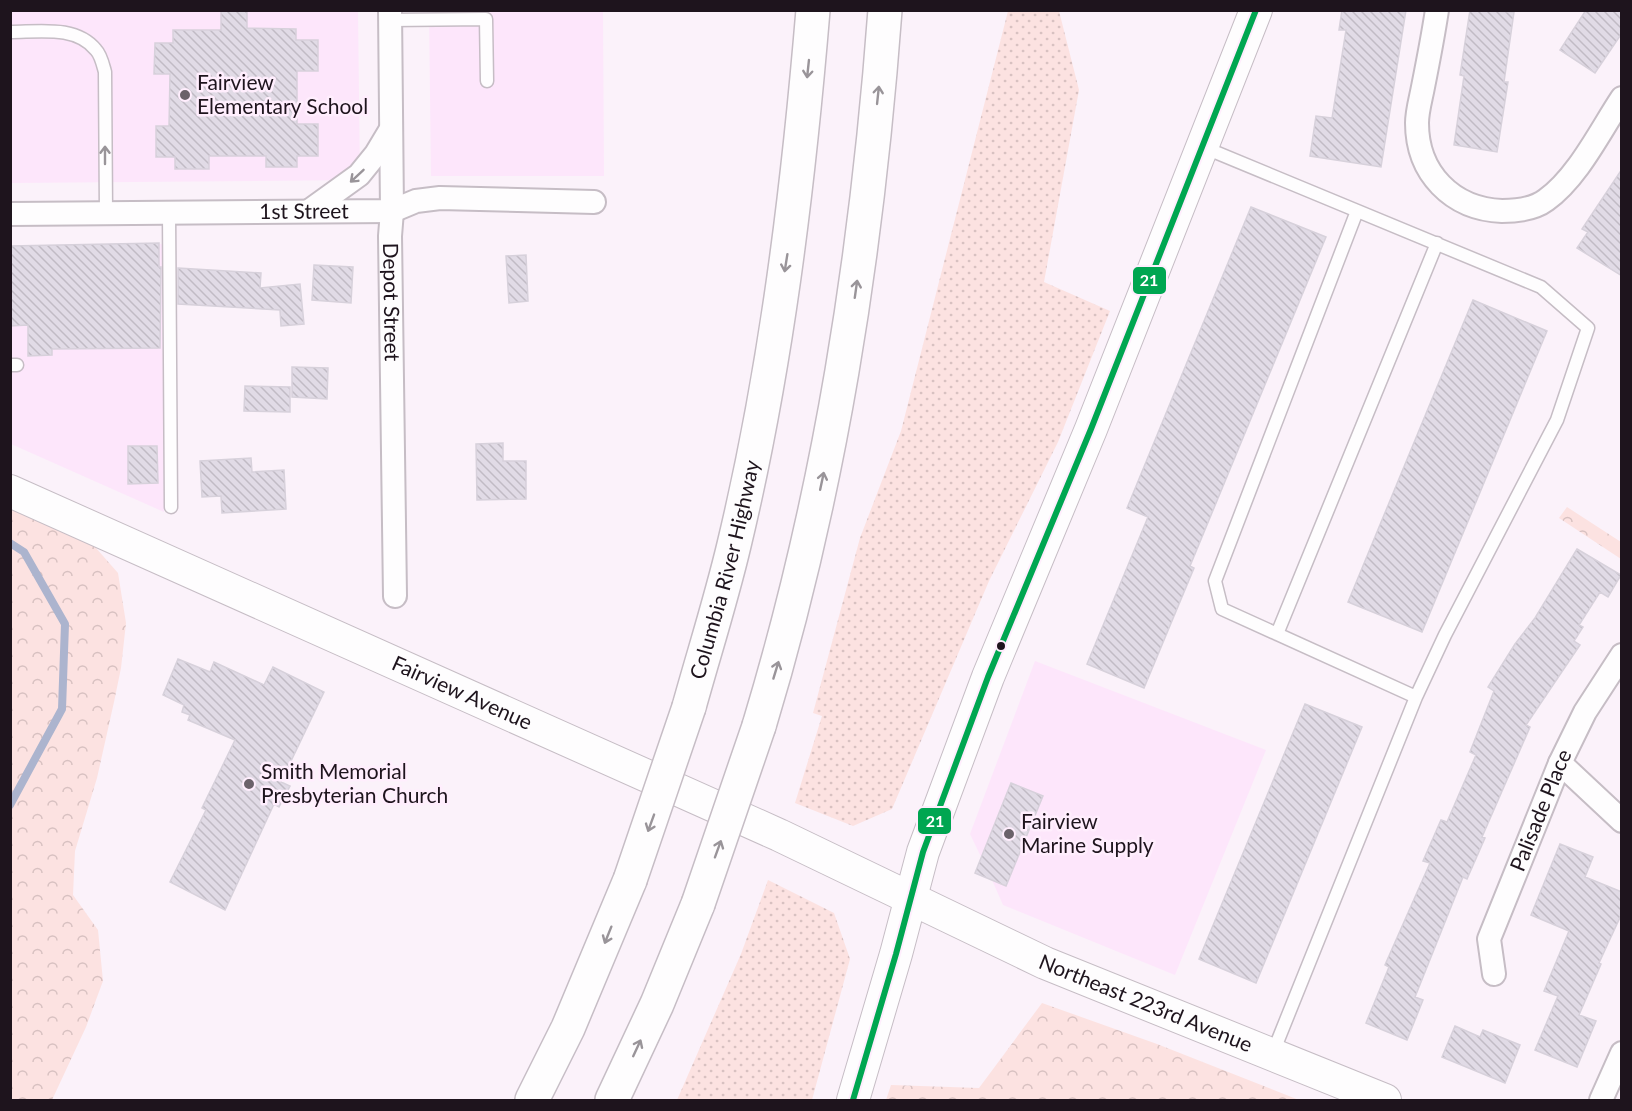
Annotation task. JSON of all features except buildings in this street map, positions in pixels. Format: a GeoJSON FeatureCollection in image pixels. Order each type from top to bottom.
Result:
{"type":"FeatureCollection","features":[{"type":"Feature","properties":{"kind":"highway","name":"Columbia River Highway"},"geometry":{"type":"LineString","coordinates":[[532,1101],[568,1028],[630,880],[689,707],[734,546],[772,353],[798,168],[813,10]]}},
{"type":"Feature","properties":{"kind":"highway"},"geometry":{"type":"LineString","coordinates":[[612,1101],[657,1004],[720,843],[781,654],[804,565],[840,389],[868,195],[885,10]]}},
{"type":"Feature","properties":{"kind":"main road"},"geometry":{"type":"LineString","coordinates":[[853,1101],[923,852],[988,677],[1091,429],[1256,10]]}},
{"type":"Feature","properties":{"kind":"main road","name":"Fairview Avenue"},"geometry":{"type":"LineString","coordinates":[[10,491],[779,835],[911,898]]}},
{"type":"Feature","properties":{"kind":"main road","name":"Northeast 223rd Avenue"},"geometry":{"type":"LineString","coordinates":[[911,898],[1045,963],[1384,1101]]}},
{"type":"Feature","properties":{"kind":"street"},"geometry":{"type":"LineString","coordinates":[[1437,10],[1416,122],[1420,148],[1428,170],[1446,191],[1468,205],[1494,210],[1518,211],[1545,202],[1569,179],[1622,98]]}},
{"type":"Feature","properties":{"kind":"street","name":"Depot Street"},"geometry":{"type":"LineString","coordinates":[[390,15],[392,211],[390,237],[395,596]]}},
{"type":"Feature","properties":{"kind":"street"},"geometry":{"type":"LineString","coordinates":[[309,212],[359,175],[376,154],[391,129]]}},
{"type":"Feature","properties":{"kind":"street","name":"1st Street"},"geometry":{"type":"LineString","coordinates":[[10,214],[392,211],[416,201],[440,198],[594,202]]}},
{"type":"Feature","properties":{"kind":"street","name":"Palisade Place"},"geometry":{"type":"LineString","coordinates":[[1494,974],[1489,939],[1560,763],[1585,712],[1622,655]]}},
{"type":"Feature","properties":{"kind":"street"},"geometry":{"type":"LineString","coordinates":[[1560,763],[1622,822]]}},
{"type":"Feature","properties":{"kind":"street"},"geometry":{"type":"LineString","coordinates":[[1601,1101],[1622,1053]]}},
{"type":"Feature","properties":{"kind":"lane"},"geometry":{"type":"LineString","coordinates":[[390,15],[486,19],[488,81]]}},
{"type":"Feature","properties":{"kind":"lane"},"geometry":{"type":"LineString","coordinates":[[10,32],[66,32],[85,39],[98,51],[105,72],[106,213]]}},
{"type":"Feature","properties":{"kind":"lane"},"geometry":{"type":"LineString","coordinates":[[1203,147],[1541,286],[1588,328],[1557,420],[1445,635],[1416,697],[1272,1055]]}},
{"type":"Feature","properties":{"kind":"lane"},"geometry":{"type":"LineString","coordinates":[[1357,210],[1215,581],[1222,609],[1416,697]]}},
{"type":"Feature","properties":{"kind":"lane"},"geometry":{"type":"LineString","coordinates":[[169,212],[171,507]]}},
{"type":"Feature","properties":{"kind":"lane"},"geometry":{"type":"LineString","coordinates":[[1277,634],[1437,243]]}},
{"type":"Feature","properties":{"kind":"shaded area","name":"Fairview Elementary School"},"geometry":{"type":"Polygon","coordinates":[[[10,11],[358,11],[360,180],[11,183],[10,11]]]}},
{"type":"Feature","properties":{"kind":"shaded area"},"geometry":{"type":"Polygon","coordinates":[[[429,11],[603,11],[604,176],[431,176],[429,11]]]}},
{"type":"Feature","properties":{"kind":"shaded area"},"geometry":{"type":"Polygon","coordinates":[[[162,244],[164,512],[11,444],[10,248],[162,244]]]}},
{"type":"Feature","properties":{"kind":"shaded area"},"geometry":{"type":"Polygon","coordinates":[[[1035,661],[1266,750],[1175,975],[1003,905],[992,880],[984,874],[982,859],[970,834],[1035,661]]]}},
{"type":"Feature","properties":{"kind":"green space"},"geometry":{"type":"Polygon","coordinates":[[[1008,11],[1059,11],[1079,90],[1044,282],[1110,311],[1058,442],[989,581],[892,809],[853,826],[795,803],[822,716],[813,713],[860,538],[901,431],[1008,11]]]}},
{"type":"Feature","properties":{"kind":"green space"},"geometry":{"type":"Polygon","coordinates":[[[1567,507],[1621,542],[1621,559],[1559,518],[1567,507]]]}},
{"type":"Feature","properties":{"kind":"green space"},"geometry":{"type":"Polygon","coordinates":[[[11,509],[38,513],[96,548],[118,573],[126,623],[121,668],[97,778],[75,851],[73,895],[98,930],[103,981],[86,1027],[52,1100],[11,1100],[11,509]]]}},
{"type":"Feature","properties":{"kind":"green space"},"geometry":{"type":"Polygon","coordinates":[[[768,880],[834,913],[850,959],[812,1100],[677,1100],[741,954],[768,880]]]}},
{"type":"Feature","properties":{"kind":"green space"},"geometry":{"type":"Polygon","coordinates":[[[1042,1003],[1157,1044],[1299,1100],[886,1100],[891,1085],[979,1088],[1042,1003]]]}},
{"type":"Feature","properties":{"kind":"waterway"},"geometry":{"type":"LineString","coordinates":[[10,543],[24,552],[65,624],[62,709],[10,805]]}},
{"type":"Feature","properties":{"kind":"transit line","name":"21"},"geometry":{"type":"LineString","coordinates":[[853,1100],[923,852],[988,677],[1091,429],[1256,10]]}},
{"type":"Feature","properties":{"kind":"place","name":"Fairview Elementary School"},"geometry":{"type":"Point","coordinates":[185,95]}},
{"type":"Feature","properties":{"kind":"place","name":"Smith Memorial Presbyterian Church"},"geometry":{"type":"Point","coordinates":[249,784]}},
{"type":"Feature","properties":{"kind":"place","name":"Fairview Marine Supply"},"geometry":{"type":"Point","coordinates":[1009,834]}}]}
